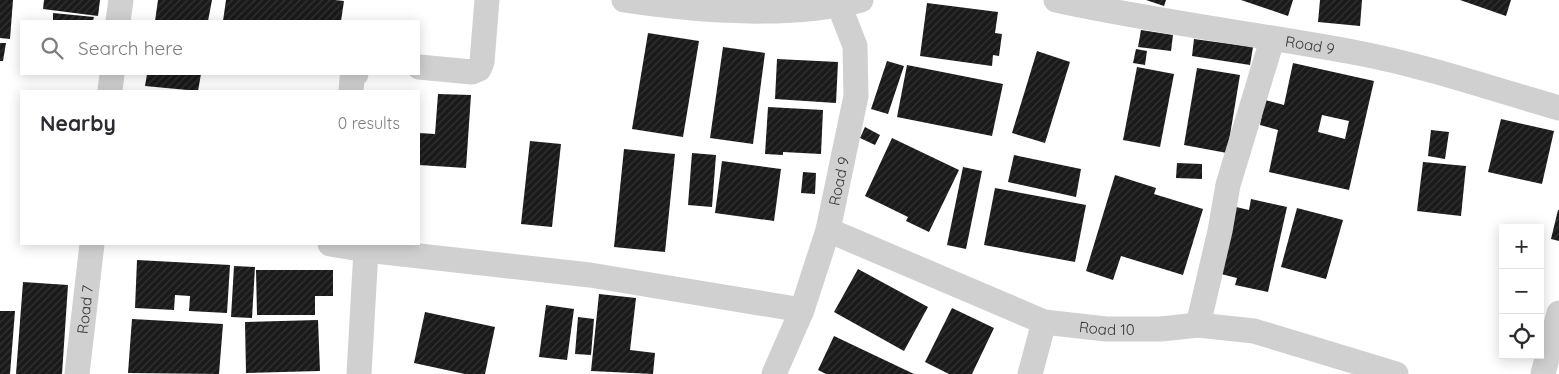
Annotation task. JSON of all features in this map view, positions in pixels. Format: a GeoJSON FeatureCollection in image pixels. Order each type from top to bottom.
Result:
{"type":"FeatureCollection","features":[{"type":"Feature","properties":{"kind":"street"},"geometry":{"type":"LineString","coordinates":[[118,20],[120,0]]}},
{"type":"Feature","properties":{"kind":"street"},"geometry":{"type":"LineString","coordinates":[[420,67],[472,72],[479,69],[482,62],[487,0]]}},
{"type":"Feature","properties":{"kind":"street"},"geometry":{"type":"LineString","coordinates":[[624,0],[676,8],[764,10],[850,3]]}},
{"type":"Feature","properties":{"kind":"street","name":"Road 9"},"geometry":{"type":"LineString","coordinates":[[1056,0],[1111,12],[1358,53],[1417,67],[1559,108]]}},
{"type":"Feature","properties":{"kind":"street","name":"Road 9"},"geometry":{"type":"LineString","coordinates":[[774,374],[802,310],[828,230],[856,96],[855,46],[850,3]]}},
{"type":"Feature","properties":{"kind":"street"},"geometry":{"type":"LineString","coordinates":[[1198,325],[1224,215],[1228,184],[1272,40]]}},
{"type":"Feature","properties":{"kind":"street"},"geometry":{"type":"LineString","coordinates":[[110,90],[112,75]]}},
{"type":"Feature","properties":{"kind":"street"},"geometry":{"type":"LineString","coordinates":[[350,90],[352,78],[355,75]]}},
{"type":"Feature","properties":{"kind":"street","name":"Road 10"},"geometry":{"type":"LineString","coordinates":[[828,230],[1044,322],[1106,329],[1161,329],[1198,325],[1254,332],[1396,374]]}},
{"type":"Feature","properties":{"kind":"street","name":"Road 7"},"geometry":{"type":"LineString","coordinates":[[77,374],[92,245]]}},
{"type":"Feature","properties":{"kind":"street"},"geometry":{"type":"LineString","coordinates":[[336,245],[590,275],[802,310]]}},
{"type":"Feature","properties":{"kind":"street"},"geometry":{"type":"LineString","coordinates":[[358,374],[366,250]]}},
{"type":"Feature","properties":{"kind":"street"},"geometry":{"type":"LineString","coordinates":[[1542,374],[1559,314]]}},
{"type":"Feature","properties":{"kind":"street"},"geometry":{"type":"LineString","coordinates":[[1030,374],[1044,322]]}},
{"type":"Feature","properties":{"kind":"building"},"geometry":{"type":"Polygon","coordinates":[[[0,0],[13,0],[10,39],[0,38],[0,0]]]}},
{"type":"Feature","properties":{"kind":"building"},"geometry":{"type":"Polygon","coordinates":[[[44,0],[100,0],[98,16],[43,9],[44,0]]]}},
{"type":"Feature","properties":{"kind":"building"},"geometry":{"type":"Polygon","coordinates":[[[158,0],[212,0],[208,20],[155,20],[158,0]]]}},
{"type":"Feature","properties":{"kind":"building"},"geometry":{"type":"Polygon","coordinates":[[[226,0],[344,1],[341,20],[223,20],[226,0]]]}},
{"type":"Feature","properties":{"kind":"building"},"geometry":{"type":"Polygon","coordinates":[[[1146,0],[1166,0],[1164,6],[1146,0]]]}},
{"type":"Feature","properties":{"kind":"building"},"geometry":{"type":"Polygon","coordinates":[[[1241,0],[1293,0],[1288,16],[1241,0]]]}},
{"type":"Feature","properties":{"kind":"building"},"geometry":{"type":"Polygon","coordinates":[[[1320,0],[1362,0],[1360,26],[1318,22],[1320,0]]]}},
{"type":"Feature","properties":{"kind":"building"},"geometry":{"type":"Polygon","coordinates":[[[1460,0],[1511,0],[1506,16],[1460,0]]]}},
{"type":"Feature","properties":{"kind":"building"},"geometry":{"type":"Polygon","coordinates":[[[927,3],[998,12],[995,33],[1002,34],[999,56],[993,55],[992,66],[920,56],[927,3]]]}},
{"type":"Feature","properties":{"kind":"building"},"geometry":{"type":"Polygon","coordinates":[[[53,13],[94,17],[93,20],[53,20],[53,13]]]}},
{"type":"Feature","properties":{"kind":"building"},"geometry":{"type":"Polygon","coordinates":[[[1141,30],[1173,35],[1171,51],[1138,47],[1141,30]]]}},
{"type":"Feature","properties":{"kind":"building"},"geometry":{"type":"Polygon","coordinates":[[[648,33],[699,41],[683,137],[632,129],[648,33]]]}},
{"type":"Feature","properties":{"kind":"building"},"geometry":{"type":"Polygon","coordinates":[[[1194,39],[1253,47],[1250,65],[1192,56],[1194,39]]]}},
{"type":"Feature","properties":{"kind":"building"},"geometry":{"type":"Polygon","coordinates":[[[0,43],[6,43],[3,61],[0,61],[0,43]]]}},
{"type":"Feature","properties":{"kind":"building"},"geometry":{"type":"Polygon","coordinates":[[[723,47],[765,53],[753,144],[710,138],[723,47]]]}},
{"type":"Feature","properties":{"kind":"building"},"geometry":{"type":"Polygon","coordinates":[[[1136,49],[1147,51],[1145,65],[1133,63],[1136,49]]]}},
{"type":"Feature","properties":{"kind":"building"},"geometry":{"type":"Polygon","coordinates":[[[1037,51],[1070,62],[1045,143],[1012,133],[1037,51]]]}},
{"type":"Feature","properties":{"kind":"building"},"geometry":{"type":"Polygon","coordinates":[[[777,59],[838,62],[836,103],[775,99],[777,59]]]}},
{"type":"Feature","properties":{"kind":"building"},"geometry":{"type":"Polygon","coordinates":[[[887,61],[904,66],[888,114],[871,109],[887,61]]]}},
{"type":"Feature","properties":{"kind":"building"},"geometry":{"type":"Polygon","coordinates":[[[1293,63],[1374,81],[1349,190],[1269,172],[1278,130],[1260,125],[1265,100],[1284,105],[1293,63]],[[1322,115],[1318,132],[1345,139],[1349,121],[1322,115]]]}},
{"type":"Feature","properties":{"kind":"building"},"geometry":{"type":"Polygon","coordinates":[[[907,65],[1003,84],[992,136],[897,117],[907,65]]]}},
{"type":"Feature","properties":{"kind":"building"},"geometry":{"type":"Polygon","coordinates":[[[1137,67],[1174,74],[1160,147],[1123,140],[1137,67]]]}},
{"type":"Feature","properties":{"kind":"building"},"geometry":{"type":"Polygon","coordinates":[[[1197,68],[1240,75],[1227,153],[1184,145],[1197,68]]]}},
{"type":"Feature","properties":{"kind":"building"},"geometry":{"type":"Polygon","coordinates":[[[147,75],[201,75],[198,90],[145,86],[147,75]]]}},
{"type":"Feature","properties":{"kind":"building"},"geometry":{"type":"Polygon","coordinates":[[[438,94],[471,95],[466,168],[420,165],[420,133],[435,134],[438,94]]]}},
{"type":"Feature","properties":{"kind":"building"},"geometry":{"type":"Polygon","coordinates":[[[768,107],[823,110],[821,154],[783,152],[783,155],[765,154],[768,107]]]}},
{"type":"Feature","properties":{"kind":"building"},"geometry":{"type":"Polygon","coordinates":[[[1501,119],[1554,131],[1542,184],[1488,172],[1501,119]]]}},
{"type":"Feature","properties":{"kind":"building"},"geometry":{"type":"Polygon","coordinates":[[[865,127],[880,135],[875,145],[860,138],[865,127]]]}},
{"type":"Feature","properties":{"kind":"building"},"geometry":{"type":"Polygon","coordinates":[[[1431,130],[1449,132],[1445,159],[1428,156],[1431,130]]]}},
{"type":"Feature","properties":{"kind":"building"},"geometry":{"type":"Polygon","coordinates":[[[892,138],[959,170],[929,232],[906,221],[908,217],[865,196],[892,138]]]}},
{"type":"Feature","properties":{"kind":"building"},"geometry":{"type":"Polygon","coordinates":[[[530,141],[561,144],[552,227],[521,224],[530,141]]]}},
{"type":"Feature","properties":{"kind":"building"},"geometry":{"type":"Polygon","coordinates":[[[624,149],[675,154],[665,252],[614,247],[624,149]]]}},
{"type":"Feature","properties":{"kind":"building"},"geometry":{"type":"Polygon","coordinates":[[[692,153],[716,155],[712,207],[688,205],[692,153]]]}},
{"type":"Feature","properties":{"kind":"building"},"geometry":{"type":"Polygon","coordinates":[[[1014,155],[1081,169],[1076,197],[1008,182],[1014,155]]]}},
{"type":"Feature","properties":{"kind":"building"},"geometry":{"type":"Polygon","coordinates":[[[722,161],[781,169],[774,221],[715,213],[722,161]]]}},
{"type":"Feature","properties":{"kind":"building"},"geometry":{"type":"Polygon","coordinates":[[[1423,162],[1466,166],[1461,216],[1417,211],[1423,162]]]}},
{"type":"Feature","properties":{"kind":"building"},"geometry":{"type":"Polygon","coordinates":[[[1177,163],[1202,164],[1202,179],[1176,178],[1177,163]]]}},
{"type":"Feature","properties":{"kind":"building"},"geometry":{"type":"Polygon","coordinates":[[[963,167],[982,171],[966,249],[947,245],[963,167]]]}},
{"type":"Feature","properties":{"kind":"building"},"geometry":{"type":"Polygon","coordinates":[[[803,172],[816,173],[815,194],[801,193],[803,172]]]}},
{"type":"Feature","properties":{"kind":"building"},"geometry":{"type":"Polygon","coordinates":[[[1115,175],[1156,188],[1154,194],[1203,209],[1183,275],[1121,256],[1113,280],[1086,271],[1115,175]]]}},
{"type":"Feature","properties":{"kind":"building"},"geometry":{"type":"Polygon","coordinates":[[[995,188],[1086,205],[1075,262],[984,245],[995,188]]]}},
{"type":"Feature","properties":{"kind":"building"},"geometry":{"type":"Polygon","coordinates":[[[1251,199],[1287,207],[1268,292],[1235,285],[1237,278],[1221,274],[1236,207],[1249,210],[1251,199]]]}},
{"type":"Feature","properties":{"kind":"building"},"geometry":{"type":"Polygon","coordinates":[[[1297,208],[1343,220],[1326,279],[1281,267],[1297,208]]]}},
{"type":"Feature","properties":{"kind":"building"},"geometry":{"type":"Polygon","coordinates":[[[1559,210],[1559,241],[1551,239],[1559,210]]]}},
{"type":"Feature","properties":{"kind":"building"},"geometry":{"type":"Polygon","coordinates":[[[137,260],[230,265],[227,313],[189,311],[190,296],[175,295],[174,310],[135,308],[137,260]]]}},
{"type":"Feature","properties":{"kind":"building"},"geometry":{"type":"Polygon","coordinates":[[[234,266],[255,267],[252,318],[231,317],[234,266]]]}},
{"type":"Feature","properties":{"kind":"building"},"geometry":{"type":"Polygon","coordinates":[[[858,269],[928,307],[904,351],[834,312],[858,269]]]}},
{"type":"Feature","properties":{"kind":"building"},"geometry":{"type":"Polygon","coordinates":[[[256,270],[333,270],[333,296],[315,296],[315,315],[257,315],[256,270]]]}},
{"type":"Feature","properties":{"kind":"building"},"geometry":{"type":"Polygon","coordinates":[[[23,282],[68,285],[62,374],[16,374],[23,282]]]}},
{"type":"Feature","properties":{"kind":"building"},"geometry":{"type":"Polygon","coordinates":[[[599,294],[636,298],[630,350],[655,353],[653,374],[591,371],[599,294]]]}},
{"type":"Feature","properties":{"kind":"building"},"geometry":{"type":"Polygon","coordinates":[[[546,305],[574,309],[567,360],[539,357],[546,305]]]}},
{"type":"Feature","properties":{"kind":"building"},"geometry":{"type":"Polygon","coordinates":[[[952,308],[994,328],[972,374],[949,374],[925,362],[952,308]]]}},
{"type":"Feature","properties":{"kind":"building"},"geometry":{"type":"Polygon","coordinates":[[[0,311],[15,311],[10,374],[0,374],[0,311]]]}},
{"type":"Feature","properties":{"kind":"building"},"geometry":{"type":"Polygon","coordinates":[[[425,312],[495,327],[485,374],[465,374],[414,363],[425,312]]]}},
{"type":"Feature","properties":{"kind":"building"},"geometry":{"type":"Polygon","coordinates":[[[578,317],[594,319],[591,355],[575,354],[578,317]]]}},
{"type":"Feature","properties":{"kind":"building"},"geometry":{"type":"Polygon","coordinates":[[[132,319],[223,324],[219,374],[128,373],[132,319]]]}},
{"type":"Feature","properties":{"kind":"building"},"geometry":{"type":"Polygon","coordinates":[[[318,320],[320,371],[246,373],[245,322],[318,320]]]}},
{"type":"Feature","properties":{"kind":"building"},"geometry":{"type":"Polygon","coordinates":[[[834,336],[914,374],[826,374],[818,370],[834,336]]]}}]}
